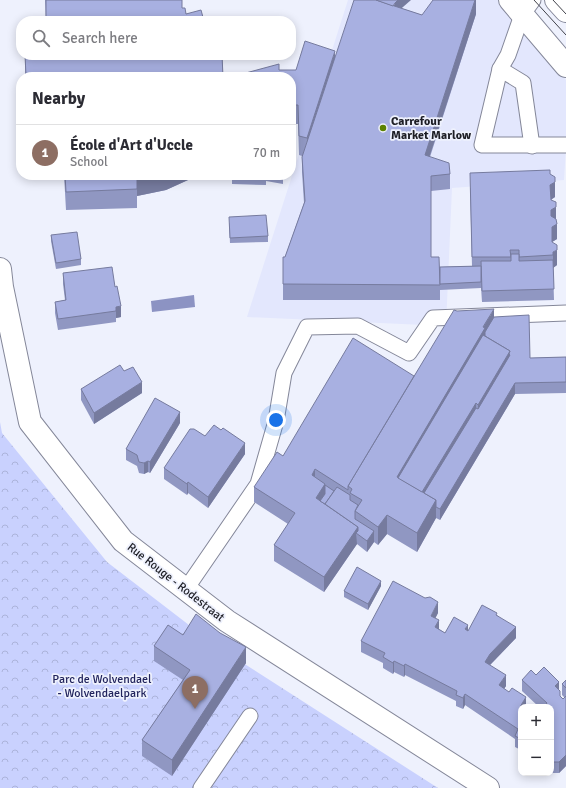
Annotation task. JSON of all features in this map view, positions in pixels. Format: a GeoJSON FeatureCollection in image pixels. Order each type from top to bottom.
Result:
{"type":"FeatureCollection","features":[{"type":"Feature","properties":{"kind":"street"},"geometry":{"type":"LineString","coordinates":[[556,0],[566,11]]}},
{"type":"Feature","properties":{"kind":"street"},"geometry":{"type":"LineString","coordinates":[[522,5],[566,66]]}},
{"type":"Feature","properties":{"kind":"street","name":"Rue Rouge - Rodestraat"},"geometry":{"type":"LineString","coordinates":[[0,269],[30,422],[123,541],[227,621],[488,788]]}},
{"type":"Feature","properties":{"kind":"lane"},"geometry":{"type":"LineString","coordinates":[[522,5],[508,54],[500,69],[482,145],[566,145]]}},
{"type":"Feature","properties":{"kind":"lane"},"geometry":{"type":"LineString","coordinates":[[500,69],[523,82],[532,146]]}},
{"type":"Feature","properties":{"kind":"lane"},"geometry":{"type":"LineString","coordinates":[[186,589],[258,484],[276,421],[284,373],[307,327],[358,326],[409,352],[433,318],[566,313]]}},
{"type":"Feature","properties":{"kind":"lane"},"geometry":{"type":"LineString","coordinates":[[201,788],[250,716]]}},
{"type":"Feature","properties":{"kind":"shaded area"},"geometry":{"type":"Polygon","coordinates":[[[348,0],[499,0],[566,80],[566,147],[564,180],[452,188],[446,326],[247,317],[291,180],[296,180],[296,163],[348,0]]]}},
{"type":"Feature","properties":{"kind":"shaded area"},"geometry":{"type":"Polygon","coordinates":[[[194,295],[195,307],[152,312],[151,301],[194,295]]]}},
{"type":"Feature","properties":{"kind":"green space","name":"Parc de Wolvendael - Wolvendaelpark"},"geometry":{"type":"Polygon","coordinates":[[[0,422],[2,433],[107,562],[215,645],[438,788],[0,788],[0,422]]]}},
{"type":"Feature","properties":{"kind":"building"},"geometry":{"type":"Polygon","coordinates":[[[46,0],[182,0],[182,8],[185,8],[186,14],[201,10],[203,16],[46,16],[46,0]]]}},
{"type":"Feature","properties":{"kind":"building"},"geometry":{"type":"Polygon","coordinates":[[[354,0],[376,0],[422,15],[433,0],[475,0],[425,155],[449,163],[450,174],[431,176],[431,257],[439,257],[440,285],[283,284],[283,257],[285,257],[305,201],[302,157],[354,0]]]}},
{"type":"Feature","properties":{"kind":"building"},"geometry":{"type":"Polygon","coordinates":[[[376,0],[398,0],[393,6],[376,0]]]}},
{"type":"Feature","properties":{"kind":"building"},"geometry":{"type":"Polygon","coordinates":[[[305,41],[335,51],[307,138],[299,136],[298,105],[296,105],[296,72],[249,72],[279,64],[279,70],[296,70],[305,41]]]}},
{"type":"Feature","properties":{"kind":"building"},"geometry":{"type":"Polygon","coordinates":[[[25,60],[222,60],[223,72],[26,72],[25,60]]]}},
{"type":"Feature","properties":{"kind":"building"},"geometry":{"type":"Polygon","coordinates":[[[550,170],[550,174],[555,177],[555,182],[550,185],[551,200],[556,202],[556,207],[551,210],[551,216],[556,219],[557,224],[552,227],[552,242],[557,245],[557,250],[553,252],[553,255],[519,257],[519,250],[510,250],[511,257],[472,257],[470,173],[550,170]]]}},
{"type":"Feature","properties":{"kind":"building"},"geometry":{"type":"Polygon","coordinates":[[[65,180],[137,180],[137,189],[66,192],[65,180]]]}},
{"type":"Feature","properties":{"kind":"building"},"geometry":{"type":"Polygon","coordinates":[[[266,215],[268,236],[230,238],[229,217],[266,215]]]}},
{"type":"Feature","properties":{"kind":"building"},"geometry":{"type":"Polygon","coordinates":[[[77,232],[81,259],[56,263],[51,235],[77,232]]]}},
{"type":"Feature","properties":{"kind":"building"},"geometry":{"type":"Polygon","coordinates":[[[511,254],[519,254],[519,261],[553,260],[554,289],[482,291],[481,261],[511,261],[511,254]]]}},
{"type":"Feature","properties":{"kind":"building"},"geometry":{"type":"Polygon","coordinates":[[[481,266],[481,282],[440,284],[440,267],[481,266]]]}},
{"type":"Feature","properties":{"kind":"building"},"geometry":{"type":"Polygon","coordinates":[[[112,267],[115,287],[117,286],[121,306],[116,307],[116,311],[58,319],[55,302],[66,300],[63,273],[112,267]]]}},
{"type":"Feature","properties":{"kind":"building"},"geometry":{"type":"Polygon","coordinates":[[[494,309],[483,327],[485,328],[397,477],[436,500],[417,533],[387,515],[378,527],[355,511],[362,500],[350,493],[352,489],[348,486],[454,310],[494,309]]]}},
{"type":"Feature","properties":{"kind":"building"},"geometry":{"type":"Polygon","coordinates":[[[529,315],[530,358],[566,357],[566,382],[515,383],[440,509],[436,507],[436,500],[424,493],[476,408],[478,409],[510,355],[510,351],[485,336],[485,332],[494,317],[529,315]]]}},
{"type":"Feature","properties":{"kind":"building"},"geometry":{"type":"Polygon","coordinates":[[[483,335],[510,351],[478,405],[476,403],[422,492],[398,478],[483,335]]]}},
{"type":"Feature","properties":{"kind":"building"},"geometry":{"type":"Polygon","coordinates":[[[353,338],[414,376],[348,486],[348,490],[315,469],[312,475],[325,484],[316,498],[358,527],[324,577],[274,545],[295,513],[254,487],[277,452],[283,456],[353,338]]]}},
{"type":"Feature","properties":{"kind":"building"},"geometry":{"type":"Polygon","coordinates":[[[120,365],[124,371],[133,367],[142,382],[94,413],[81,389],[120,365]]]}},
{"type":"Feature","properties":{"kind":"building"},"geometry":{"type":"Polygon","coordinates":[[[155,398],[180,412],[150,462],[139,462],[137,455],[126,449],[155,398]]]}},
{"type":"Feature","properties":{"kind":"building"},"geometry":{"type":"Polygon","coordinates":[[[214,425],[221,430],[223,428],[245,443],[208,497],[188,482],[187,484],[164,468],[190,429],[194,429],[205,436],[214,425]]]}},
{"type":"Feature","properties":{"kind":"building"},"geometry":{"type":"Polygon","coordinates":[[[325,485],[334,491],[325,504],[320,501],[325,494],[325,485]]]}},
{"type":"Feature","properties":{"kind":"building"},"geometry":{"type":"Polygon","coordinates":[[[337,487],[350,495],[350,500],[358,505],[355,511],[355,519],[374,531],[367,541],[356,533],[358,531],[358,527],[325,504],[337,487]]]}},
{"type":"Feature","properties":{"kind":"building"},"geometry":{"type":"Polygon","coordinates":[[[357,567],[381,581],[368,604],[344,591],[357,567]]]}},
{"type":"Feature","properties":{"kind":"building"},"geometry":{"type":"Polygon","coordinates":[[[393,581],[425,598],[430,597],[438,602],[431,616],[439,620],[435,627],[445,633],[454,617],[468,625],[465,629],[468,631],[482,605],[497,613],[496,615],[516,627],[490,654],[485,662],[506,675],[499,685],[509,692],[512,688],[526,697],[522,704],[518,704],[518,729],[465,694],[463,698],[456,695],[457,691],[405,664],[404,666],[394,661],[393,663],[383,657],[385,653],[361,641],[393,581]]]}},
{"type":"Feature","properties":{"kind":"building"},"geometry":{"type":"Polygon","coordinates":[[[196,614],[220,633],[246,647],[172,760],[142,740],[190,670],[154,646],[168,625],[183,635],[196,614]]]}},
{"type":"Feature","properties":{"kind":"building"},"geometry":{"type":"Polygon","coordinates":[[[544,667],[559,682],[555,686],[560,691],[560,696],[563,699],[566,696],[566,755],[559,762],[554,762],[554,704],[546,704],[547,703],[522,680],[531,670],[536,675],[544,667]]]}},
{"type":"Feature","properties":{"kind":"building"},"geometry":{"type":"Polygon","coordinates":[[[566,680],[566,688],[562,684],[566,680]]]}},
{"type":"Feature","properties":{"kind":"building"},"geometry":{"type":"Polygon","coordinates":[[[518,729],[518,738],[515,736],[518,729]]]}},
{"type":"Feature","properties":{"kind":"tram line"},"geometry":{"type":"LineString","coordinates":[[534,0],[566,35]]}},
{"type":"Feature","properties":{"kind":"tram line"},"geometry":{"type":"LineString","coordinates":[[553,0],[566,14]]}},
{"type":"Feature","properties":{"kind":"place","name":"Carrefour Market Marlow"},"geometry":{"type":"Point","coordinates":[383,128]}},
{"type":"Feature","properties":{"kind":"place","name":"École d'Art d'Uccle"},"geometry":{"type":"Point","coordinates":[195,709]}}]}
